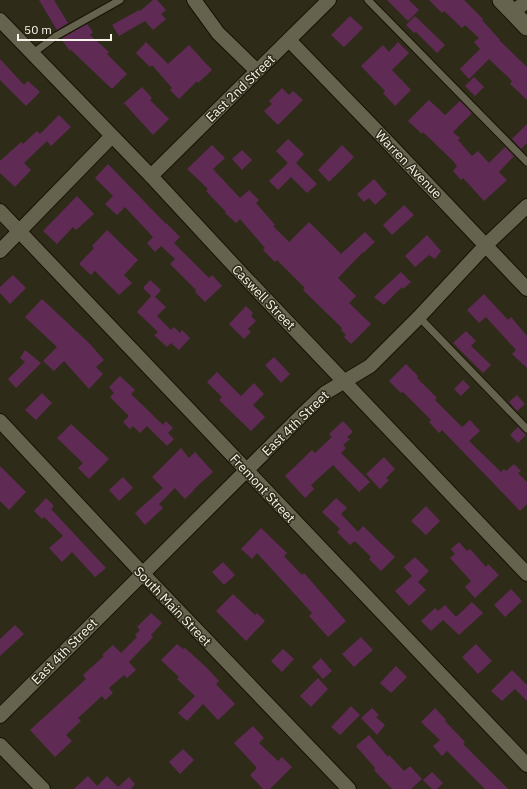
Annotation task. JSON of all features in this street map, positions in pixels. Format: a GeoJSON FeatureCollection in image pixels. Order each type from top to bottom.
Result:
{"type":"FeatureCollection","features":[{"type":"Feature","properties":{"kind":"street"},"geometry":{"type":"LineString","coordinates":[[194,0],[218,33],[257,71]]}},
{"type":"Feature","properties":{"kind":"street","name":"East 2nd Street"},"geometry":{"type":"LineString","coordinates":[[151,176],[329,0]]}},
{"type":"Feature","properties":{"kind":"street"},"geometry":{"type":"LineString","coordinates":[[501,0],[527,27]]}},
{"type":"Feature","properties":{"kind":"street"},"geometry":{"type":"LineString","coordinates":[[513,12],[527,1]]}},
{"type":"Feature","properties":{"kind":"street","name":"Caswell Street"},"geometry":{"type":"LineString","coordinates":[[0,20],[151,176],[239,271],[527,574]]}},
{"type":"Feature","properties":{"kind":"street","name":"Warren Avenue"},"geometry":{"type":"LineString","coordinates":[[289,40],[527,289]]}},
{"type":"Feature","properties":{"kind":"street"},"geometry":{"type":"LineString","coordinates":[[0,251],[112,137]]}},
{"type":"Feature","properties":{"kind":"street","name":"East 4th Street"},"geometry":{"type":"LineString","coordinates":[[0,716],[142,573],[325,393],[370,366],[486,246],[527,206]]}},
{"type":"Feature","properties":{"kind":"street","name":"Fremont Street"},"geometry":{"type":"LineString","coordinates":[[0,211],[527,765]]}},
{"type":"Feature","properties":{"kind":"street","name":"South Main Street"},"geometry":{"type":"LineString","coordinates":[[0,421],[142,573],[349,789]]}},
{"type":"Feature","properties":{"kind":"street"},"geometry":{"type":"LineString","coordinates":[[0,745],[43,789]]}},
{"type":"Feature","properties":{"kind":"lane"},"geometry":{"type":"LineString","coordinates":[[32,54],[56,36],[120,0]]}},
{"type":"Feature","properties":{"kind":"lane"},"geometry":{"type":"LineString","coordinates":[[368,0],[527,162]]}},
{"type":"Feature","properties":{"kind":"lane"},"geometry":{"type":"LineString","coordinates":[[419,317],[527,429]]}},
{"type":"Feature","properties":{"kind":"building"},"geometry":{"type":"Polygon","coordinates":[[[39,0],[54,0],[68,23],[57,30],[39,0]]]}},
{"type":"Feature","properties":{"kind":"building"},"geometry":{"type":"Polygon","coordinates":[[[153,0],[157,0],[166,10],[161,14],[166,19],[153,30],[145,21],[119,36],[112,25],[139,10],[140,11],[153,0]]]}},
{"type":"Feature","properties":{"kind":"building"},"geometry":{"type":"Polygon","coordinates":[[[387,0],[409,0],[419,10],[408,21],[387,0]]]}},
{"type":"Feature","properties":{"kind":"building"},"geometry":{"type":"Polygon","coordinates":[[[429,0],[464,0],[483,19],[482,20],[499,40],[527,67],[527,100],[510,84],[512,81],[489,59],[469,79],[460,69],[480,49],[474,42],[479,38],[465,25],[462,28],[444,11],[442,13],[429,0]]]}},
{"type":"Feature","properties":{"kind":"building"},"geometry":{"type":"Polygon","coordinates":[[[350,16],[363,28],[344,47],[331,35],[350,16]]]}},
{"type":"Feature","properties":{"kind":"building"},"geometry":{"type":"Polygon","coordinates":[[[415,16],[445,45],[437,53],[416,32],[414,33],[406,25],[415,16]]]}},
{"type":"Feature","properties":{"kind":"building"},"geometry":{"type":"Polygon","coordinates":[[[87,24],[93,32],[90,35],[109,52],[107,54],[127,74],[112,89],[71,50],[70,51],[61,39],[87,24]]]}},
{"type":"Feature","properties":{"kind":"building"},"geometry":{"type":"Polygon","coordinates":[[[146,42],[168,64],[189,45],[212,70],[198,83],[197,81],[179,99],[170,90],[172,88],[152,65],[150,67],[136,53],[146,42]]]}},
{"type":"Feature","properties":{"kind":"building"},"geometry":{"type":"Polygon","coordinates":[[[398,42],[409,53],[392,70],[411,90],[395,106],[383,93],[385,91],[361,66],[383,45],[389,52],[398,42]]]}},
{"type":"Feature","properties":{"kind":"building"},"geometry":{"type":"Polygon","coordinates":[[[0,59],[24,85],[28,81],[40,92],[26,106],[0,80],[0,59]]]}},
{"type":"Feature","properties":{"kind":"building"},"geometry":{"type":"Polygon","coordinates":[[[474,77],[484,87],[475,96],[465,86],[474,77]]]}},
{"type":"Feature","properties":{"kind":"building"},"geometry":{"type":"Polygon","coordinates":[[[142,87],[152,98],[150,100],[169,119],[153,135],[124,103],[142,87]]]}},
{"type":"Feature","properties":{"kind":"building"},"geometry":{"type":"Polygon","coordinates":[[[282,88],[289,95],[293,91],[303,100],[278,125],[264,111],[272,104],[269,101],[282,88]]]}},
{"type":"Feature","properties":{"kind":"building"},"geometry":{"type":"Polygon","coordinates":[[[429,100],[445,115],[460,101],[472,113],[453,132],[460,138],[458,140],[472,156],[478,151],[489,163],[505,147],[514,156],[499,172],[507,180],[484,201],[463,178],[461,180],[453,171],[457,166],[453,161],[423,132],[422,134],[408,121],[429,100]]]}},
{"type":"Feature","properties":{"kind":"building"},"geometry":{"type":"Polygon","coordinates":[[[59,115],[71,127],[51,146],[47,141],[24,163],[31,170],[15,187],[0,173],[0,161],[21,142],[23,144],[37,131],[40,134],[59,115]]]}},
{"type":"Feature","properties":{"kind":"building"},"geometry":{"type":"Polygon","coordinates":[[[527,124],[527,143],[521,149],[512,139],[527,124]]]}},
{"type":"Feature","properties":{"kind":"building"},"geometry":{"type":"Polygon","coordinates":[[[288,139],[304,154],[296,163],[317,184],[307,193],[291,177],[278,190],[269,181],[288,163],[276,151],[288,139]]]}},
{"type":"Feature","properties":{"kind":"building"},"geometry":{"type":"Polygon","coordinates":[[[212,145],[225,158],[213,169],[240,198],[249,190],[259,200],[256,203],[275,225],[273,226],[289,242],[309,222],[341,254],[365,232],[375,242],[363,252],[338,278],[356,296],[349,303],[371,324],[351,344],[344,337],[346,335],[341,330],[342,328],[303,290],[305,288],[277,260],[275,262],[263,250],[265,248],[240,219],[236,223],[225,213],[226,212],[206,191],[208,189],[187,169],[212,145]]]}},
{"type":"Feature","properties":{"kind":"building"},"geometry":{"type":"Polygon","coordinates":[[[342,145],[354,157],[329,182],[318,170],[342,145]]]}},
{"type":"Feature","properties":{"kind":"building"},"geometry":{"type":"Polygon","coordinates":[[[242,150],[252,160],[242,170],[232,159],[242,150]]]}},
{"type":"Feature","properties":{"kind":"building"},"geometry":{"type":"Polygon","coordinates":[[[108,164],[180,237],[174,243],[209,278],[212,275],[222,286],[205,302],[195,292],[196,290],[170,264],[175,259],[161,246],[155,252],[147,243],[153,237],[125,207],[117,215],[105,204],[113,196],[95,178],[108,164]]]}},
{"type":"Feature","properties":{"kind":"building"},"geometry":{"type":"Polygon","coordinates":[[[374,179],[387,194],[375,205],[369,198],[364,202],[357,194],[374,179]]]}},
{"type":"Feature","properties":{"kind":"building"},"geometry":{"type":"Polygon","coordinates":[[[77,196],[94,214],[76,230],[73,227],[57,244],[43,231],[77,196]]]}},
{"type":"Feature","properties":{"kind":"building"},"geometry":{"type":"Polygon","coordinates":[[[404,205],[414,215],[392,235],[383,225],[404,205]]]}},
{"type":"Feature","properties":{"kind":"building"},"geometry":{"type":"Polygon","coordinates":[[[107,230],[138,260],[124,275],[132,283],[119,295],[95,271],[91,275],[79,264],[94,248],[92,246],[107,230]]]}},
{"type":"Feature","properties":{"kind":"building"},"geometry":{"type":"Polygon","coordinates":[[[427,235],[441,251],[435,259],[429,255],[415,267],[405,256],[427,235]]]}},
{"type":"Feature","properties":{"kind":"building"},"geometry":{"type":"Polygon","coordinates":[[[401,272],[411,282],[403,289],[402,287],[384,305],[374,297],[401,272]]]}},
{"type":"Feature","properties":{"kind":"building"},"geometry":{"type":"Polygon","coordinates":[[[13,275],[26,288],[10,304],[0,293],[0,287],[13,275]]]}},
{"type":"Feature","properties":{"kind":"building"},"geometry":{"type":"Polygon","coordinates":[[[150,280],[161,290],[155,297],[166,307],[157,316],[171,330],[174,327],[180,333],[182,330],[190,338],[179,350],[171,343],[167,347],[154,335],[158,332],[137,312],[151,296],[143,288],[150,280]]]}},
{"type":"Feature","properties":{"kind":"building"},"geometry":{"type":"Polygon","coordinates":[[[484,294],[508,320],[511,317],[527,336],[527,368],[512,354],[516,350],[486,317],[479,323],[467,310],[484,294]]]}},
{"type":"Feature","properties":{"kind":"building"},"geometry":{"type":"Polygon","coordinates":[[[42,299],[90,344],[104,360],[96,367],[103,374],[89,389],[64,361],[54,371],[43,361],[57,347],[25,317],[42,299]]]}},
{"type":"Feature","properties":{"kind":"building"},"geometry":{"type":"Polygon","coordinates":[[[246,306],[253,313],[251,316],[256,321],[248,329],[251,332],[244,339],[229,324],[246,306]]]}},
{"type":"Feature","properties":{"kind":"building"},"geometry":{"type":"Polygon","coordinates":[[[466,331],[476,341],[471,346],[491,365],[483,373],[453,343],[466,331]]]}},
{"type":"Feature","properties":{"kind":"building"},"geometry":{"type":"Polygon","coordinates":[[[25,350],[41,363],[16,388],[8,379],[25,362],[20,358],[25,350]]]}},
{"type":"Feature","properties":{"kind":"building"},"geometry":{"type":"Polygon","coordinates":[[[274,357],[290,374],[281,383],[265,365],[274,357]]]}},
{"type":"Feature","properties":{"kind":"building"},"geometry":{"type":"Polygon","coordinates":[[[406,364],[418,376],[417,378],[437,398],[435,400],[462,427],[470,420],[480,431],[469,441],[501,472],[504,469],[506,471],[514,464],[521,471],[518,473],[527,482],[527,504],[520,511],[442,430],[439,433],[429,422],[431,420],[403,392],[401,393],[389,381],[406,364]]]}},
{"type":"Feature","properties":{"kind":"building"},"geometry":{"type":"Polygon","coordinates":[[[217,372],[241,396],[254,383],[264,394],[253,405],[265,417],[251,431],[219,400],[222,397],[207,382],[217,372]]]}},
{"type":"Feature","properties":{"kind":"building"},"geometry":{"type":"Polygon","coordinates":[[[120,376],[135,390],[131,394],[163,425],[166,421],[173,428],[168,433],[174,439],[167,446],[147,426],[140,433],[133,426],[130,429],[123,422],[129,416],[110,397],[114,393],[109,387],[120,376]]]}},
{"type":"Feature","properties":{"kind":"building"},"geometry":{"type":"Polygon","coordinates":[[[463,380],[470,387],[461,396],[454,389],[463,380]]]}},
{"type":"Feature","properties":{"kind":"building"},"geometry":{"type":"Polygon","coordinates":[[[42,393],[52,403],[36,420],[25,410],[42,393]]]}},
{"type":"Feature","properties":{"kind":"building"},"geometry":{"type":"Polygon","coordinates":[[[517,395],[525,404],[517,411],[509,402],[517,395]]]}},
{"type":"Feature","properties":{"kind":"building"},"geometry":{"type":"Polygon","coordinates":[[[343,421],[353,432],[347,437],[350,439],[343,445],[346,448],[341,453],[370,482],[359,492],[333,465],[311,485],[314,489],[305,498],[285,476],[312,450],[315,453],[332,437],[329,434],[343,421]]]}},
{"type":"Feature","properties":{"kind":"building"},"geometry":{"type":"Polygon","coordinates":[[[71,424],[109,459],[89,479],[78,468],[83,463],[57,438],[71,424]]]}},
{"type":"Feature","properties":{"kind":"building"},"geometry":{"type":"Polygon","coordinates":[[[518,427],[526,435],[518,443],[510,435],[518,427]]]}},
{"type":"Feature","properties":{"kind":"building"},"geometry":{"type":"Polygon","coordinates":[[[181,448],[189,458],[195,452],[213,472],[185,499],[175,488],[159,504],[163,508],[145,525],[135,513],[163,488],[152,477],[181,448]]]}},
{"type":"Feature","properties":{"kind":"building"},"geometry":{"type":"Polygon","coordinates":[[[384,457],[395,469],[386,478],[389,480],[380,489],[366,474],[384,457]]]}},
{"type":"Feature","properties":{"kind":"building"},"geometry":{"type":"Polygon","coordinates":[[[0,466],[26,492],[9,510],[0,501],[0,466]]]}},
{"type":"Feature","properties":{"kind":"building"},"geometry":{"type":"Polygon","coordinates":[[[123,477],[133,488],[119,501],[109,490],[123,477]]]}},
{"type":"Feature","properties":{"kind":"building"},"geometry":{"type":"Polygon","coordinates":[[[46,498],[54,506],[51,509],[106,568],[95,577],[72,552],[62,562],[49,548],[63,536],[44,517],[42,519],[34,511],[46,498]]]}},
{"type":"Feature","properties":{"kind":"building"},"geometry":{"type":"Polygon","coordinates":[[[336,498],[347,508],[341,514],[358,532],[363,526],[395,557],[381,571],[369,559],[371,557],[355,541],[350,545],[337,532],[340,529],[322,512],[336,498]]]}},
{"type":"Feature","properties":{"kind":"building"},"geometry":{"type":"Polygon","coordinates":[[[426,506],[440,521],[426,535],[411,521],[426,506]]]}},
{"type":"Feature","properties":{"kind":"building"},"geometry":{"type":"Polygon","coordinates":[[[261,528],[287,553],[284,556],[302,575],[304,573],[346,621],[328,637],[309,616],[312,613],[257,553],[252,559],[241,549],[261,528]]]}},
{"type":"Feature","properties":{"kind":"building"},"geometry":{"type":"Polygon","coordinates":[[[459,542],[467,551],[470,549],[486,567],[488,564],[499,575],[475,598],[465,587],[471,581],[450,558],[455,554],[451,549],[459,542]]]}},
{"type":"Feature","properties":{"kind":"building"},"geometry":{"type":"Polygon","coordinates":[[[415,557],[429,571],[418,582],[426,590],[409,606],[395,591],[412,576],[404,567],[415,557]]]}},
{"type":"Feature","properties":{"kind":"building"},"geometry":{"type":"Polygon","coordinates":[[[223,562],[235,575],[224,585],[212,572],[223,562]]]}},
{"type":"Feature","properties":{"kind":"building"},"geometry":{"type":"Polygon","coordinates":[[[511,589],[522,601],[505,617],[494,605],[511,589]]]}},
{"type":"Feature","properties":{"kind":"building"},"geometry":{"type":"Polygon","coordinates":[[[233,594],[255,615],[257,613],[265,621],[246,641],[216,611],[233,594]]]}},
{"type":"Feature","properties":{"kind":"building"},"geometry":{"type":"Polygon","coordinates":[[[472,602],[483,613],[459,635],[443,620],[431,631],[421,621],[435,608],[438,611],[445,605],[456,617],[472,602]]]}},
{"type":"Feature","properties":{"kind":"building"},"geometry":{"type":"Polygon","coordinates":[[[151,613],[162,623],[151,635],[153,637],[129,662],[136,670],[127,678],[124,675],[109,688],[113,693],[105,700],[102,696],[78,718],[81,721],[66,735],[72,741],[55,757],[30,730],[86,679],[83,675],[104,656],[102,655],[113,645],[121,653],[137,637],[135,635],[140,630],[137,627],[151,613]]]}},
{"type":"Feature","properties":{"kind":"building"},"geometry":{"type":"Polygon","coordinates":[[[15,625],[24,634],[0,656],[0,639],[15,625]]]}},
{"type":"Feature","properties":{"kind":"building"},"geometry":{"type":"Polygon","coordinates":[[[361,637],[373,650],[354,667],[342,654],[361,637]]]}},
{"type":"Feature","properties":{"kind":"building"},"geometry":{"type":"Polygon","coordinates":[[[177,644],[183,649],[185,648],[205,666],[219,681],[216,684],[235,704],[218,720],[203,704],[187,721],[178,713],[195,696],[177,679],[179,677],[161,660],[177,644]]]}},
{"type":"Feature","properties":{"kind":"building"},"geometry":{"type":"Polygon","coordinates":[[[476,644],[492,661],[478,674],[462,657],[476,644]]]}},
{"type":"Feature","properties":{"kind":"building"},"geometry":{"type":"Polygon","coordinates":[[[283,649],[294,659],[282,672],[271,661],[283,649]]]}},
{"type":"Feature","properties":{"kind":"building"},"geometry":{"type":"Polygon","coordinates":[[[321,658],[332,671],[323,679],[312,667],[321,658]]]}},
{"type":"Feature","properties":{"kind":"building"},"geometry":{"type":"Polygon","coordinates":[[[396,666],[407,677],[391,693],[380,683],[396,666]]]}},
{"type":"Feature","properties":{"kind":"building"},"geometry":{"type":"Polygon","coordinates":[[[512,670],[527,685],[527,701],[515,689],[502,701],[491,691],[512,670]]]}},
{"type":"Feature","properties":{"kind":"building"},"geometry":{"type":"Polygon","coordinates":[[[318,678],[328,689],[311,707],[300,696],[318,678]]]}},
{"type":"Feature","properties":{"kind":"building"},"geometry":{"type":"Polygon","coordinates":[[[351,706],[360,715],[340,735],[331,727],[351,706]]]}},
{"type":"Feature","properties":{"kind":"building"},"geometry":{"type":"Polygon","coordinates":[[[372,708],[379,715],[376,717],[385,725],[377,735],[361,718],[372,708]]]}},
{"type":"Feature","properties":{"kind":"building"},"geometry":{"type":"Polygon","coordinates":[[[435,708],[465,742],[463,744],[508,789],[485,789],[447,751],[442,756],[433,746],[440,740],[421,722],[435,708]]]}},
{"type":"Feature","properties":{"kind":"building"},"geometry":{"type":"Polygon","coordinates":[[[253,726],[264,738],[259,743],[278,761],[282,757],[292,767],[270,789],[263,789],[250,775],[257,768],[234,743],[253,726]]]}},
{"type":"Feature","properties":{"kind":"building"},"geometry":{"type":"Polygon","coordinates":[[[369,735],[388,757],[389,755],[404,771],[410,766],[422,779],[411,789],[392,789],[374,770],[375,768],[356,746],[369,735]]]}},
{"type":"Feature","properties":{"kind":"building"},"geometry":{"type":"Polygon","coordinates":[[[183,749],[194,760],[180,774],[169,762],[183,749]]]}},
{"type":"Feature","properties":{"kind":"building"},"geometry":{"type":"Polygon","coordinates":[[[432,772],[443,783],[437,789],[432,789],[423,780],[432,772]]]}},
{"type":"Feature","properties":{"kind":"building"},"geometry":{"type":"Polygon","coordinates":[[[88,776],[97,786],[107,776],[118,787],[129,777],[135,784],[131,789],[74,789],[88,776]]]}}]}
